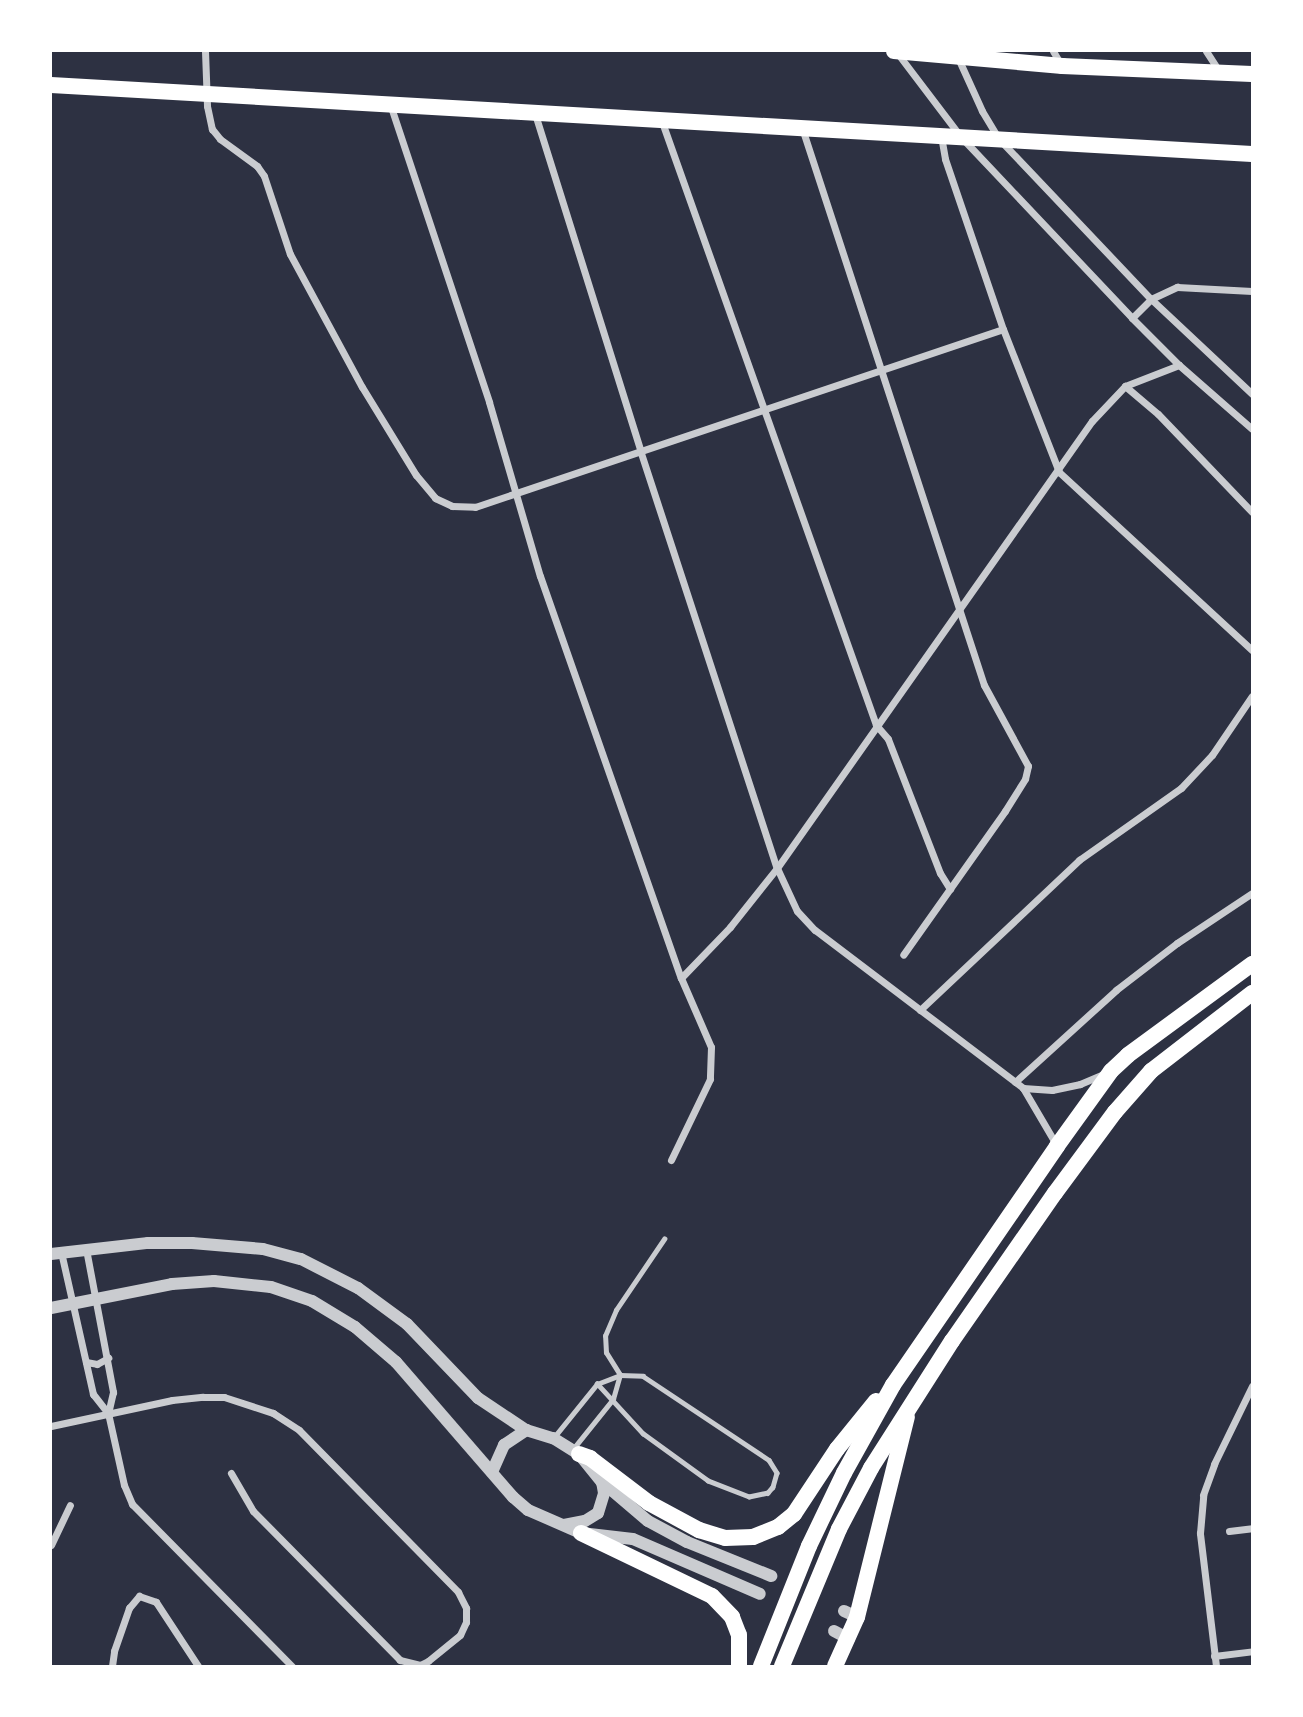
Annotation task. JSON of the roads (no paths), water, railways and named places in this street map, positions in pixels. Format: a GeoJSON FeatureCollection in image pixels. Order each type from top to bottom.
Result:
{"type":"FeatureCollection","features":[{"type":"Feature","properties":{"kind":"main road"},"geometry":{"type":"LineString","coordinates":[[895,51],[1062,66],[1252,74]]}},
{"type":"Feature","properties":{"kind":"main road"},"geometry":{"type":"LineString","coordinates":[[51,85],[1252,153]]}},
{"type":"Feature","properties":{"kind":"main road"},"geometry":{"type":"LineString","coordinates":[[761,1666],[809,1546],[844,1473],[893,1385],[1057,1146],[1111,1071],[1176,1016],[1252,964]]}},
{"type":"Feature","properties":{"kind":"main road"},"geometry":{"type":"LineString","coordinates":[[782,1666],[839,1529],[871,1468],[911,1404],[1055,1193],[1115,1112],[1173,1052],[1252,993]]}},
{"type":"Feature","properties":{"kind":"main road"},"geometry":{"type":"LineString","coordinates":[[576,1452],[590,1458],[642,1499],[699,1530],[725,1538],[753,1537],[778,1527],[794,1514],[838,1450],[875,1402],[893,1385]]}},
{"type":"Feature","properties":{"kind":"main road"},"geometry":{"type":"LineString","coordinates":[[835,1666],[849,1639],[850,1614],[911,1404]]}},
{"type":"Feature","properties":{"kind":"main road"},"geometry":{"type":"LineString","coordinates":[[581,1533],[712,1596],[732,1617],[739,1635],[739,1666]]}},
{"type":"Feature","properties":{"kind":"street"},"geometry":{"type":"LineString","coordinates":[[205,51],[212,129],[220,139],[257,166],[264,176],[282,235],[295,264],[362,387],[410,467],[435,498],[452,506],[475,507],[1003,329]]}},
{"type":"Feature","properties":{"kind":"street"},"geometry":{"type":"LineString","coordinates":[[895,51],[961,137],[1132,318],[1179,365],[1252,429]]}},
{"type":"Feature","properties":{"kind":"street"},"geometry":{"type":"LineString","coordinates":[[1053,51],[1062,66]]}},
{"type":"Feature","properties":{"kind":"street"},"geometry":{"type":"LineString","coordinates":[[1206,51],[1220,73]]}},
{"type":"Feature","properties":{"kind":"street"},"geometry":{"type":"LineString","coordinates":[[957,55],[982,111],[999,139],[1151,299],[1252,394]]}},
{"type":"Feature","properties":{"kind":"street"},"geometry":{"type":"LineString","coordinates":[[390,104],[489,402],[540,576],[681,978],[711,1047],[709,1079],[671,1160]]}},
{"type":"Feature","properties":{"kind":"street"},"geometry":{"type":"LineString","coordinates":[[535,114],[640,450],[777,868],[797,911],[816,930],[1023,1088],[1057,1146]]}},
{"type":"Feature","properties":{"kind":"street"},"geometry":{"type":"LineString","coordinates":[[662,121],[876,725],[888,739],[940,873],[950,889]]}},
{"type":"Feature","properties":{"kind":"street"},"geometry":{"type":"LineString","coordinates":[[802,127],[984,684],[1027,760],[1028,770],[1005,811],[903,955]]}},
{"type":"Feature","properties":{"kind":"street"},"geometry":{"type":"LineString","coordinates":[[941,136],[945,159],[1003,329],[1059,472],[1252,650]]}},
{"type":"Feature","properties":{"kind":"street"},"geometry":{"type":"LineString","coordinates":[[1132,318],[1151,299],[1177,287],[1252,291]]}},
{"type":"Feature","properties":{"kind":"street"},"geometry":{"type":"LineString","coordinates":[[681,978],[730,927],[777,868],[876,725],[1059,472],[1092,421],[1125,386],[1179,365]]}},
{"type":"Feature","properties":{"kind":"street"},"geometry":{"type":"LineString","coordinates":[[1125,386],[1158,414],[1252,512]]}},
{"type":"Feature","properties":{"kind":"street"},"geometry":{"type":"LineString","coordinates":[[920,1010],[1079,860],[1181,788],[1212,755],[1252,696]]}},
{"type":"Feature","properties":{"kind":"street"},"geometry":{"type":"LineString","coordinates":[[1015,1082],[1116,990],[1177,943],[1252,893]]}},
{"type":"Feature","properties":{"kind":"street"},"geometry":{"type":"LineString","coordinates":[[1023,1088],[1061,1088],[1080,1084],[1111,1071]]}},
{"type":"Feature","properties":{"kind":"street"},"geometry":{"type":"LineString","coordinates":[[292,1666],[132,1504],[124,1485],[108,1413],[93,1394],[56,1253],[192,1242],[263,1250],[302,1259],[358,1288],[407,1324],[478,1398],[526,1430],[554,1438],[576,1452],[602,1482],[635,1512],[667,1531],[771,1576]]}},
{"type":"Feature","properties":{"kind":"street"},"geometry":{"type":"LineString","coordinates":[[85,1249],[98,1298],[113,1392],[108,1413]]}},
{"type":"Feature","properties":{"kind":"street"},"geometry":{"type":"LineString","coordinates":[[51,1308],[172,1284],[214,1282],[271,1287],[312,1301],[355,1327],[396,1362],[528,1510],[581,1533],[634,1539],[760,1594]]}},
{"type":"Feature","properties":{"kind":"street"},"geometry":{"type":"LineString","coordinates":[[86,1363],[97,1364],[108,1358]]}},
{"type":"Feature","properties":{"kind":"street"},"geometry":{"type":"LineString","coordinates":[[1216,1666],[1200,1533],[1203,1496],[1213,1464],[1252,1386]]}},
{"type":"Feature","properties":{"kind":"street"},"geometry":{"type":"LineString","coordinates":[[51,1426],[172,1400],[224,1397],[249,1402],[273,1413],[299,1430],[458,1592],[466,1608],[466,1622],[460,1635],[420,1665],[400,1660],[253,1511],[231,1473]]}},
{"type":"Feature","properties":{"kind":"street"},"geometry":{"type":"LineString","coordinates":[[492,1472],[504,1445],[526,1430]]}},
{"type":"Feature","properties":{"kind":"street"},"geometry":{"type":"LineString","coordinates":[[564,1525],[585,1521],[598,1513],[604,1493],[602,1482]]}},
{"type":"Feature","properties":{"kind":"street"},"geometry":{"type":"LineString","coordinates":[[51,1545],[70,1505]]}},
{"type":"Feature","properties":{"kind":"street"},"geometry":{"type":"LineString","coordinates":[[1229,1531],[1252,1528]]}},
{"type":"Feature","properties":{"kind":"street"},"geometry":{"type":"LineString","coordinates":[[112,1666],[114,1651],[129,1608],[139,1595],[156,1602],[198,1666]]}},
{"type":"Feature","properties":{"kind":"street"},"geometry":{"type":"LineString","coordinates":[[834,1631],[849,1639]]}},
{"type":"Feature","properties":{"kind":"street"},"geometry":{"type":"LineString","coordinates":[[1214,1656],[1252,1651]]}},
{"type":"Feature","properties":{"kind":"lane"},"geometry":{"type":"LineString","coordinates":[[576,1452],[614,1399],[620,1375],[606,1353],[605,1336],[616,1310],[664,1239]]}},
{"type":"Feature","properties":{"kind":"lane"},"geometry":{"type":"LineString","coordinates":[[554,1438],[597,1384],[620,1375],[643,1376],[653,1380],[754,1449],[775,1467],[778,1473],[773,1487],[768,1493],[749,1497],[708,1480],[643,1434],[614,1399],[597,1384]]}}]}
